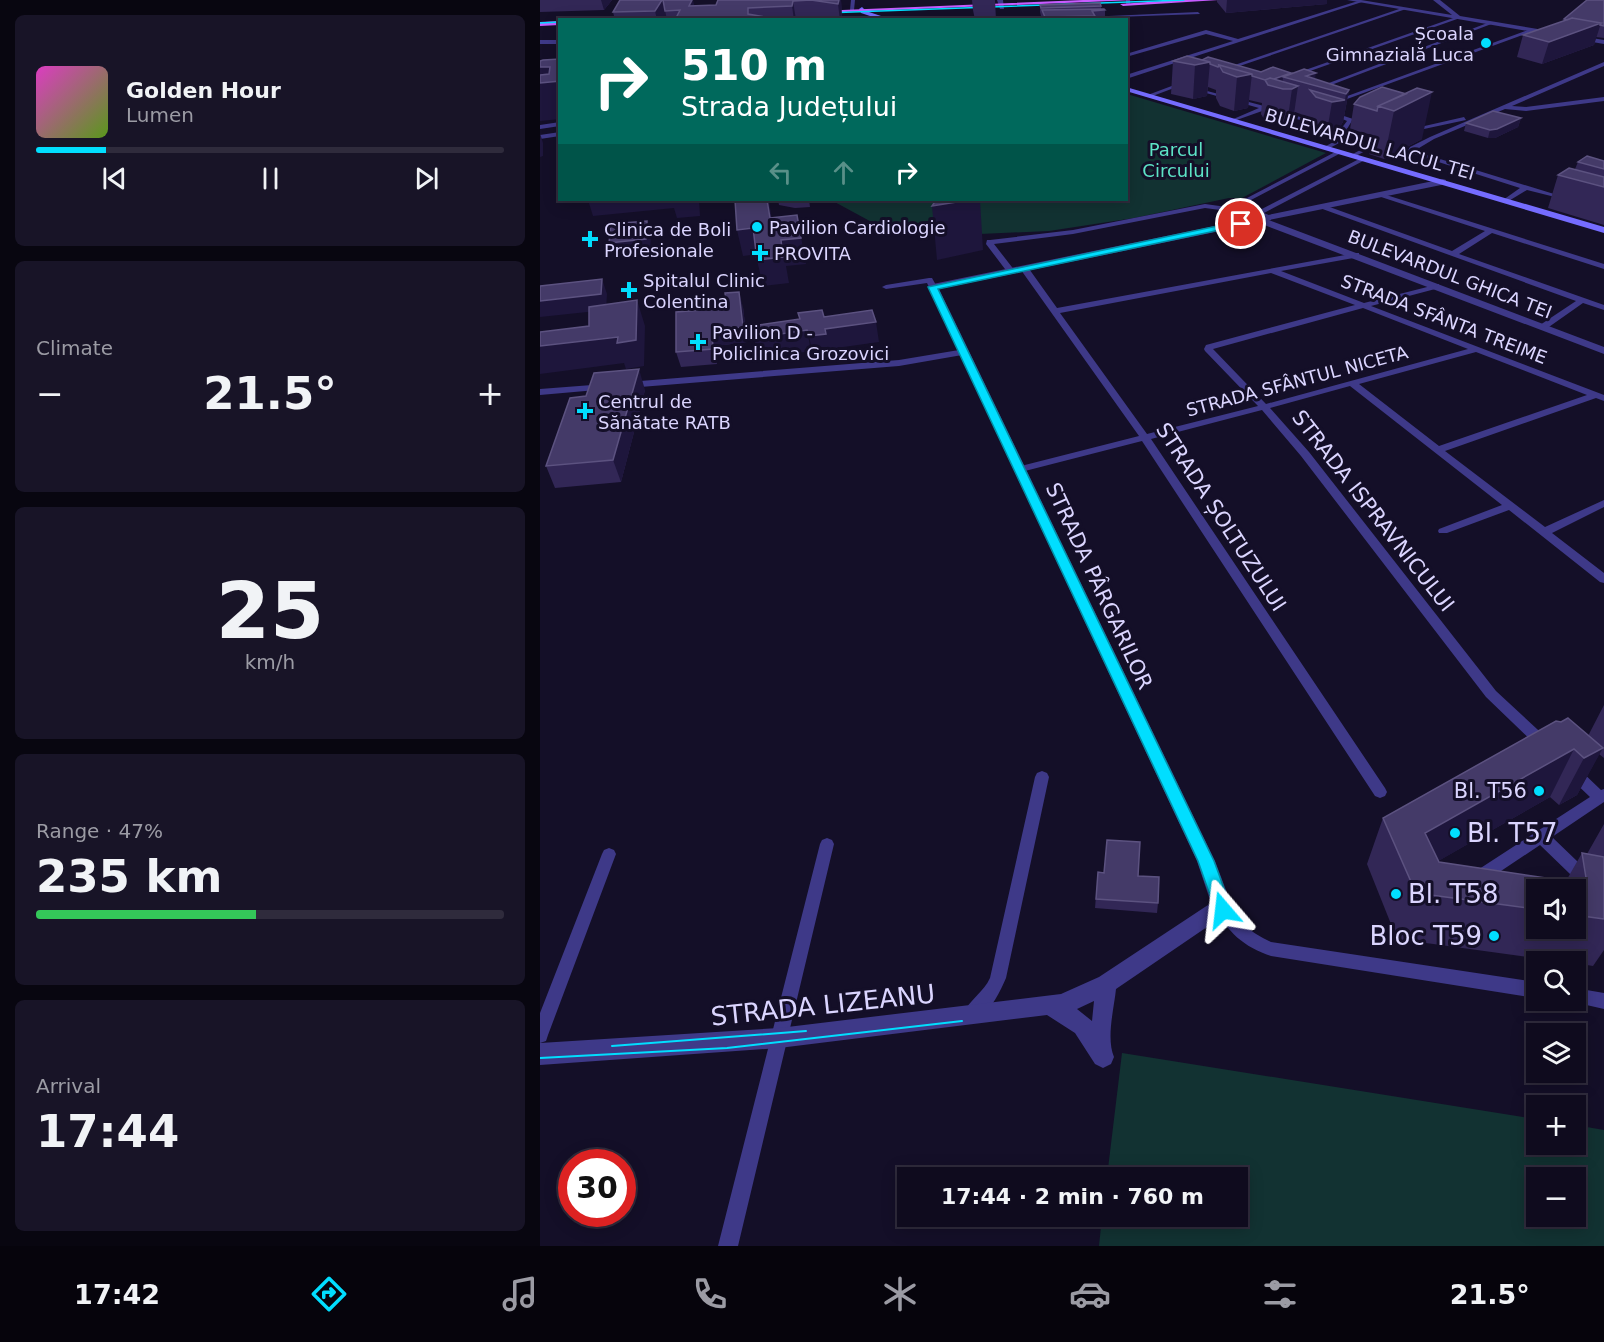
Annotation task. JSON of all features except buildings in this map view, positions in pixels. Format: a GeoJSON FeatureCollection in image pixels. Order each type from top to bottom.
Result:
{"type":"FeatureCollection","features":[{"type":"Feature","properties":{"kind":"main road"},"geometry":{"type":"LineString","coordinates":[[818,14],[1001,4],[1216,0]]}},
{"type":"Feature","properties":{"kind":"main road"},"geometry":{"type":"LineString","coordinates":[[810,11],[876,12],[1001,4]]}},
{"type":"Feature","properties":{"kind":"main road"},"geometry":{"type":"LineString","coordinates":[[862,11],[886,18]]}},
{"type":"Feature","properties":{"kind":"main road"},"geometry":{"type":"LineString","coordinates":[[890,18],[888,15],[896,11]]}},
{"type":"Feature","properties":{"kind":"main road"},"geometry":{"type":"LineString","coordinates":[[876,12],[888,18]]}},
{"type":"Feature","properties":{"kind":"main road"},"geometry":{"type":"LineString","coordinates":[[620,18],[645,17]]}},
{"type":"Feature","properties":{"kind":"main road"},"geometry":{"type":"LineString","coordinates":[[540,22],[558,22]]}},
{"type":"Feature","properties":{"kind":"main road","name":"BULEVARDUL LACUL TEI"},"geometry":{"type":"LineString","coordinates":[[1128,90],[1604,230]]}},
{"type":"Feature","properties":{"kind":"street"},"geometry":{"type":"LineString","coordinates":[[852,10],[853,0]]}},
{"type":"Feature","properties":{"kind":"street"},"geometry":{"type":"LineString","coordinates":[[1350,0],[1604,42]]}},
{"type":"Feature","properties":{"kind":"street"},"geometry":{"type":"LineString","coordinates":[[1436,0],[1458,18]]}},
{"type":"Feature","properties":{"kind":"street"},"geometry":{"type":"LineString","coordinates":[[1083,17],[1198,13],[1189,1]]}},
{"type":"Feature","properties":{"kind":"street"},"geometry":{"type":"LineString","coordinates":[[1128,76],[1360,2]]}},
{"type":"Feature","properties":{"kind":"street"},"geometry":{"type":"LineString","coordinates":[[1214,73],[1404,9]]}},
{"type":"Feature","properties":{"kind":"street"},"geometry":{"type":"LineString","coordinates":[[1433,14],[1452,12]]}},
{"type":"Feature","properties":{"kind":"street"},"geometry":{"type":"LineString","coordinates":[[1287,77],[1458,18]]}},
{"type":"Feature","properties":{"kind":"street"},"geometry":{"type":"LineString","coordinates":[[1310,91],[1492,23]]}},
{"type":"Feature","properties":{"kind":"street"},"geometry":{"type":"LineString","coordinates":[[1331,103],[1533,30]]}},
{"type":"Feature","properties":{"kind":"street"},"geometry":{"type":"LineString","coordinates":[[1128,55],[1206,32],[1240,41]]}},
{"type":"Feature","properties":{"kind":"street"},"geometry":{"type":"LineString","coordinates":[[540,42],[558,42]]}},
{"type":"Feature","properties":{"kind":"street"},"geometry":{"type":"LineString","coordinates":[[1571,200],[1410,152],[1412,148],[1432,138],[1604,64]]}},
{"type":"Feature","properties":{"kind":"street"},"geometry":{"type":"LineString","coordinates":[[1148,96],[1192,81]]}},
{"type":"Feature","properties":{"kind":"street"},"geometry":{"type":"LineString","coordinates":[[1181,84],[1324,125]]}},
{"type":"Feature","properties":{"kind":"street"},"geometry":{"type":"LineString","coordinates":[[1505,106],[1526,109],[1604,99]]}},
{"type":"Feature","properties":{"kind":"street"},"geometry":{"type":"LineString","coordinates":[[1233,121],[1282,102]]}},
{"type":"Feature","properties":{"kind":"street"},"geometry":{"type":"LineString","coordinates":[[1322,110],[1350,118],[1351,121],[1344,126],[1344,131]]}},
{"type":"Feature","properties":{"kind":"street"},"geometry":{"type":"LineString","coordinates":[[1432,138],[1405,131],[1480,117]]}},
{"type":"Feature","properties":{"kind":"street"},"geometry":{"type":"LineString","coordinates":[[540,127],[558,124]]}},
{"type":"Feature","properties":{"kind":"street"},"geometry":{"type":"LineString","coordinates":[[1326,148],[1351,135],[1334,128]]}},
{"type":"Feature","properties":{"kind":"street"},"geometry":{"type":"LineString","coordinates":[[540,137],[558,135]]}},
{"type":"Feature","properties":{"kind":"street"},"geometry":{"type":"LineString","coordinates":[[1352,156],[1391,136]]}},
{"type":"Feature","properties":{"kind":"street"},"geometry":{"type":"LineString","coordinates":[[1238,208],[1339,152]]}},
{"type":"Feature","properties":{"kind":"street"},"geometry":{"type":"LineString","coordinates":[[1262,217],[1363,159]]}},
{"type":"Feature","properties":{"kind":"street"},"geometry":{"type":"LineString","coordinates":[[886,287],[929,280],[933,287],[1262,217],[1443,183]]}},
{"type":"Feature","properties":{"kind":"street"},"geometry":{"type":"LineString","coordinates":[[1505,201],[1526,187]]}},
{"type":"Feature","properties":{"kind":"street"},"geometry":{"type":"LineString","coordinates":[[1380,195],[1604,267]]}},
{"type":"Feature","properties":{"kind":"street"},"geometry":{"type":"LineString","coordinates":[[1011,271],[990,242],[1073,232],[1205,206],[1238,208],[1262,217]]}},
{"type":"Feature","properties":{"kind":"street"},"geometry":{"type":"LineString","coordinates":[[1322,207],[1604,308]]}},
{"type":"Feature","properties":{"kind":"street","name":"BULEVARDUL GHICA TEI"},"geometry":{"type":"LineString","coordinates":[[1262,217],[1283,228],[1604,351]]}},
{"type":"Feature","properties":{"kind":"street"},"geometry":{"type":"LineString","coordinates":[[1453,254],[1491,231]]}},
{"type":"Feature","properties":{"kind":"street"},"geometry":{"type":"LineString","coordinates":[[1056,311],[1356,255]]}},
{"type":"Feature","properties":{"kind":"street","name":"STRADA ȘOLTUZULUI"},"geometry":{"type":"LineString","coordinates":[[1024,268],[1146,438],[1380,792]]}},
{"type":"Feature","properties":{"kind":"street","name":"STRADA SFÂNTA TREIME"},"geometry":{"type":"LineString","coordinates":[[1273,271],[1600,397]]}},
{"type":"Feature","properties":{"kind":"street"},"geometry":{"type":"LineString","coordinates":[[1365,306],[1436,286]]}},
{"type":"Feature","properties":{"kind":"street","name":"STRADA PÂRGARILOR"},"geometry":{"type":"LineString","coordinates":[[933,287],[1206,861],[1222,906]]}},
{"type":"Feature","properties":{"kind":"street"},"geometry":{"type":"LineString","coordinates":[[1543,327],[1582,300]]}},
{"type":"Feature","properties":{"kind":"street","name":"STRADA ISPRAVNICULUI"},"geometry":{"type":"LineString","coordinates":[[1365,306],[1208,349],[1305,454],[1502,706],[1602,796]]}},
{"type":"Feature","properties":{"kind":"street","name":"STRADA SFÂNTUL NICETA"},"geometry":{"type":"LineString","coordinates":[[1021,469],[1353,384],[1477,349]]}},
{"type":"Feature","properties":{"kind":"street"},"geometry":{"type":"LineString","coordinates":[[540,392],[899,363],[965,352]]}},
{"type":"Feature","properties":{"kind":"street"},"geometry":{"type":"LineString","coordinates":[[1353,384],[1604,579]]}},
{"type":"Feature","properties":{"kind":"street"},"geometry":{"type":"LineString","coordinates":[[1438,450],[1600,397]]}},
{"type":"Feature","properties":{"kind":"street"},"geometry":{"type":"LineString","coordinates":[[1544,532],[1604,503]]}},
{"type":"Feature","properties":{"kind":"street"},"geometry":{"type":"LineString","coordinates":[[1443,531],[1510,506]]}},
{"type":"Feature","properties":{"kind":"street"},"geometry":{"type":"LineString","coordinates":[[968,1017],[989,996],[998,978],[1042,777]]}},
{"type":"Feature","properties":{"kind":"street"},"geometry":{"type":"LineString","coordinates":[[1464,887],[1602,796]]}},
{"type":"Feature","properties":{"kind":"street"},"geometry":{"type":"LineString","coordinates":[[1542,837],[1604,897]]}},
{"type":"Feature","properties":{"kind":"street"},"geometry":{"type":"LineString","coordinates":[[728,1246],[827,844]]}},
{"type":"Feature","properties":{"kind":"street"},"geometry":{"type":"LineString","coordinates":[[540,1035],[609,855]]}},
{"type":"Feature","properties":{"kind":"street"},"geometry":{"type":"LineString","coordinates":[[1222,906],[1247,938],[1271,949],[1526,988]]}},
{"type":"Feature","properties":{"kind":"street","name":"STRADA LIZEANU"},"geometry":{"type":"LineString","coordinates":[[540,1054],[779,1038],[1051,1006],[1079,999],[1106,984],[1222,906]]}},
{"type":"Feature","properties":{"kind":"street"},"geometry":{"type":"LineString","coordinates":[[1051,1006],[1080,1021],[1094,1039],[1102,1057],[1101,1031],[1106,984]]}},
{"type":"Feature","properties":{"kind":"street"},"geometry":{"type":"LineString","coordinates":[[1586,998],[1604,1000]]}},
{"type":"Feature","properties":{"kind":"green space","name":"Parcul Circului"},"geometry":{"type":"Polygon","coordinates":[[[1128,94],[1326,153],[1242,198],[1229,198],[1134,218],[1049,231],[958,235],[879,226],[833,201],[1128,201],[1128,94]]]}},
{"type":"Feature","properties":{"kind":"green space"},"geometry":{"type":"Polygon","coordinates":[[[1122,1053],[1526,1117],[1526,1155],[1586,1155],[1586,1127],[1604,1130],[1604,1246],[1099,1246],[1101,1227],[1248,1227],[1248,1167],[1108,1167],[1122,1053]]]}},
{"type":"Feature","properties":{"kind":"tram line"},"geometry":{"type":"LineString","coordinates":[[825,13],[1184,0]]}},
{"type":"Feature","properties":{"kind":"tram line"},"geometry":{"type":"LineString","coordinates":[[540,23],[558,22]]}},
{"type":"Feature","properties":{"kind":"tram line"},"geometry":{"type":"LineString","coordinates":[[540,1058],[727,1048],[962,1021]]}},
{"type":"Feature","properties":{"kind":"tram line"},"geometry":{"type":"LineString","coordinates":[[612,1046],[806,1031]]}},
{"type":"Feature","properties":{"kind":"place","name":"Școala Gimnazială Luca"},"geometry":{"type":"Point","coordinates":[1486,43]}},
{"type":"Feature","properties":{"kind":"place","name":"Pavilion Cardiologie"},"geometry":{"type":"Point","coordinates":[757,227]}},
{"type":"Feature","properties":{"kind":"place","name":"Clinica de Boli Profesionale"},"geometry":{"type":"Point","coordinates":[590,239]}},
{"type":"Feature","properties":{"kind":"place","name":"PROVITA"},"geometry":{"type":"Point","coordinates":[760,253]}},
{"type":"Feature","properties":{"kind":"place","name":"Spitalul Clinic Colentina"},"geometry":{"type":"Point","coordinates":[629,290]}},
{"type":"Feature","properties":{"kind":"place","name":"Pavilion D - Policlinica Grozovici"},"geometry":{"type":"Point","coordinates":[698,342]}},
{"type":"Feature","properties":{"kind":"place","name":"Centrul de Sănătate RATB"},"geometry":{"type":"Point","coordinates":[585,411]}},
{"type":"Feature","properties":{"kind":"place","name":"Bl. T56"},"geometry":{"type":"Point","coordinates":[1539,791]}},
{"type":"Feature","properties":{"kind":"place","name":"Bl. T57"},"geometry":{"type":"Point","coordinates":[1455,833]}},
{"type":"Feature","properties":{"kind":"place","name":"Bl. T58"},"geometry":{"type":"Point","coordinates":[1396,894]}},
{"type":"Feature","properties":{"kind":"place","name":"Bloc T59"},"geometry":{"type":"Point","coordinates":[1494,936]}},
{"type":"Feature","properties":{"kind":"route"},"geometry":{"type":"LineString","coordinates":[[1223,910],[1217,886],[1206,861],[933,287],[1241,224]]}}]}
